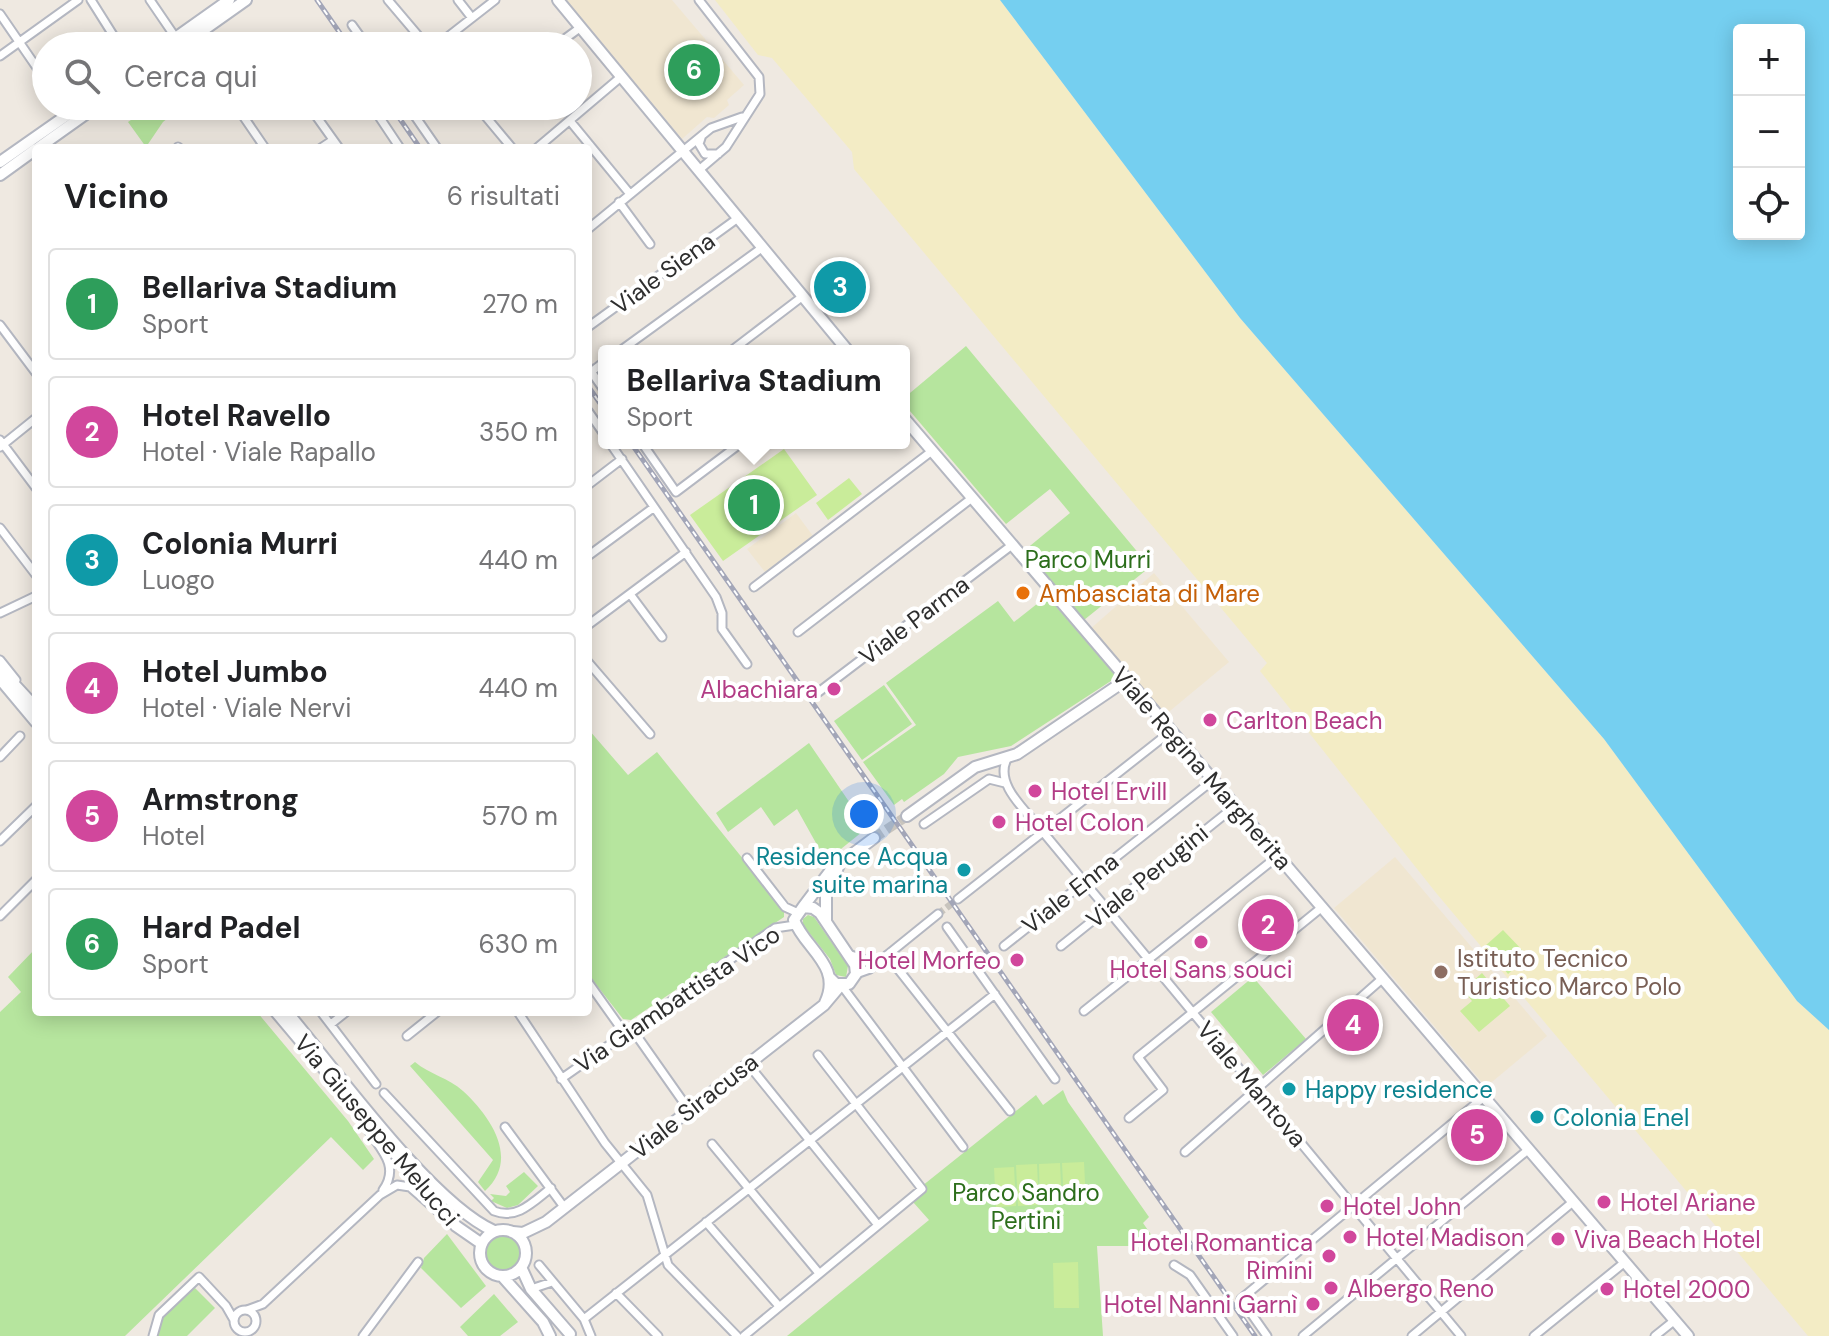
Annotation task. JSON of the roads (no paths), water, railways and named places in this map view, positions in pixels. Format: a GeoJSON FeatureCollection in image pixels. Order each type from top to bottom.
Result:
{"type":"FeatureCollection","features":[{"type":"Feature","properties":{"kind":"street"},"geometry":{"type":"LineString","coordinates":[[34,32],[78,0]]}},
{"type":"Feature","properties":{"kind":"street"},"geometry":{"type":"LineString","coordinates":[[91,0],[111,32]]}},
{"type":"Feature","properties":{"kind":"street"},"geometry":{"type":"LineString","coordinates":[[150,0],[172,32]]}},
{"type":"Feature","properties":{"kind":"street"},"geometry":{"type":"LineString","coordinates":[[192,32],[229,0]]}},
{"type":"Feature","properties":{"kind":"street"},"geometry":{"type":"LineString","coordinates":[[196,32],[246,0]]}},
{"type":"Feature","properties":{"kind":"street"},"geometry":{"type":"LineString","coordinates":[[388,0],[415,32]]}},
{"type":"Feature","properties":{"kind":"street"},"geometry":{"type":"LineString","coordinates":[[458,0],[472,18]]}},
{"type":"Feature","properties":{"kind":"street"},"geometry":{"type":"LineString","coordinates":[[454,32],[495,0]]}},
{"type":"Feature","properties":{"kind":"street"},"geometry":{"type":"LineString","coordinates":[[558,0],[585,32]]}},
{"type":"Feature","properties":{"kind":"street"},"geometry":{"type":"LineString","coordinates":[[699,0],[759,77],[760,85],[760,94],[729,142],[720,154],[699,170]]}},
{"type":"Feature","properties":{"kind":"street"},"geometry":{"type":"LineString","coordinates":[[0,14],[32,60]]}},
{"type":"Feature","properties":{"kind":"street"},"geometry":{"type":"LineString","coordinates":[[352,25],[357,32]]}},
{"type":"Feature","properties":{"kind":"street"},"geometry":{"type":"LineString","coordinates":[[574,32],[581,27]]}},
{"type":"Feature","properties":{"kind":"street"},"geometry":{"type":"LineString","coordinates":[[0,56],[32,33]]}},
{"type":"Feature","properties":{"kind":"street"},"geometry":{"type":"LineString","coordinates":[[592,40],[843,345]]}},
{"type":"Feature","properties":{"kind":"street"},"geometry":{"type":"LineString","coordinates":[[592,102],[622,76]]}},
{"type":"Feature","properties":{"kind":"street"},"geometry":{"type":"LineString","coordinates":[[592,224],[710,129],[744,116]]}},
{"type":"Feature","properties":{"kind":"street"},"geometry":{"type":"LineString","coordinates":[[40,144],[64,120]]}},
{"type":"Feature","properties":{"kind":"street"},"geometry":{"type":"LineString","coordinates":[[32,144],[74,120]]}},
{"type":"Feature","properties":{"kind":"street"},"geometry":{"type":"LineString","coordinates":[[246,120],[262,144]]}},
{"type":"Feature","properties":{"kind":"street"},"geometry":{"type":"LineString","coordinates":[[319,120],[336,144]]}},
{"type":"Feature","properties":{"kind":"street"},"geometry":{"type":"LineString","coordinates":[[381,120],[397,144]]}},
{"type":"Feature","properties":{"kind":"street"},"geometry":{"type":"LineString","coordinates":[[418,120],[434,144]]}},
{"type":"Feature","properties":{"kind":"street"},"geometry":{"type":"LineString","coordinates":[[489,120],[509,144]]}},
{"type":"Feature","properties":{"kind":"street"},"geometry":{"type":"LineString","coordinates":[[542,144],[570,121],[589,144]]}},
{"type":"Feature","properties":{"kind":"street"},"geometry":{"type":"LineString","coordinates":[[710,129],[724,130],[729,142]]}},
{"type":"Feature","properties":{"kind":"street"},"geometry":{"type":"LineString","coordinates":[[701,136],[699,144],[705,154],[720,154]]}},
{"type":"Feature","properties":{"kind":"street"},"geometry":{"type":"LineString","coordinates":[[327,144],[333,140]]}},
{"type":"Feature","properties":{"kind":"street"},"geometry":{"type":"LineString","coordinates":[[0,162],[32,144]]}},
{"type":"Feature","properties":{"kind":"street"},"geometry":{"type":"LineString","coordinates":[[592,148],[630,194]]}},
{"type":"Feature","properties":{"kind":"street"},"geometry":{"type":"LineString","coordinates":[[0,175],[32,153]]}},
{"type":"Feature","properties":{"kind":"street"},"geometry":{"type":"LineString","coordinates":[[619,202],[650,244]]}},
{"type":"Feature","properties":{"kind":"street","name":"Viale Siena"},"geometry":{"type":"LineString","coordinates":[[592,324],[738,218]]}},
{"type":"Feature","properties":{"kind":"street"},"geometry":{"type":"LineString","coordinates":[[628,345],[763,247]]}},
{"type":"Feature","properties":{"kind":"street"},"geometry":{"type":"LineString","coordinates":[[739,345],[803,296]]}},
{"type":"Feature","properties":{"kind":"street"},"geometry":{"type":"LineString","coordinates":[[0,325],[32,368]]}},
{"type":"Feature","properties":{"kind":"street"},"geometry":{"type":"LineString","coordinates":[[32,421],[1,444],[32,483]]}},
{"type":"Feature","properties":{"kind":"street","name":"Viale Regina Margherita"},"geometry":{"type":"LineString","coordinates":[[910,425],[1688,1336]]}},
{"type":"Feature","properties":{"kind":"street"},"geometry":{"type":"LineString","coordinates":[[614,449],[716,597],[722,613],[722,629],[747,664]]}},
{"type":"Feature","properties":{"kind":"street"},"geometry":{"type":"LineString","coordinates":[[646,449],[676,492],[732,449]]}},
{"type":"Feature","properties":{"kind":"street"},"geometry":{"type":"LineString","coordinates":[[754,587],[932,451]]}},
{"type":"Feature","properties":{"kind":"street"},"geometry":{"type":"LineString","coordinates":[[592,482],[622,459]]}},
{"type":"Feature","properties":{"kind":"street"},"geometry":{"type":"LineString","coordinates":[[798,632],[972,498]]}},
{"type":"Feature","properties":{"kind":"street"},"geometry":{"type":"LineString","coordinates":[[592,553],[653,508]]}},
{"type":"Feature","properties":{"kind":"street"},"geometry":{"type":"LineString","coordinates":[[0,528],[32,570]]}},
{"type":"Feature","properties":{"kind":"street","name":"Viale Parma"},"geometry":{"type":"LineString","coordinates":[[816,694],[1012,545]]}},
{"type":"Feature","properties":{"kind":"street"},"geometry":{"type":"LineString","coordinates":[[592,622],[686,552]]}},
{"type":"Feature","properties":{"kind":"street"},"geometry":{"type":"LineString","coordinates":[[630,594],[662,637]]}},
{"type":"Feature","properties":{"kind":"street"},"geometry":{"type":"LineString","coordinates":[[0,613],[32,598]]}},
{"type":"Feature","properties":{"kind":"street"},"geometry":{"type":"LineString","coordinates":[[0,660],[32,703]]}},
{"type":"Feature","properties":{"kind":"street"},"geometry":{"type":"LineString","coordinates":[[592,667],[650,734]]}},
{"type":"Feature","properties":{"kind":"street"},"geometry":{"type":"LineString","coordinates":[[0,669],[32,704]]}},
{"type":"Feature","properties":{"kind":"street"},"geometry":{"type":"LineString","coordinates":[[0,679],[32,717]]}},
{"type":"Feature","properties":{"kind":"street"},"geometry":{"type":"LineString","coordinates":[[907,816],[975,767],[1008,757],[1126,680]]}},
{"type":"Feature","properties":{"kind":"street"},"geometry":{"type":"LineString","coordinates":[[958,899],[1170,732]]}},
{"type":"Feature","properties":{"kind":"street"},"geometry":{"type":"LineString","coordinates":[[0,757],[20,736]]}},
{"type":"Feature","properties":{"kind":"street"},"geometry":{"type":"LineString","coordinates":[[924,824],[989,779],[1005,783],[1003,768],[1008,757]]}},
{"type":"Feature","properties":{"kind":"street","name":"Viale Enna"},"geometry":{"type":"LineString","coordinates":[[1004,946],[1212,781]]}},
{"type":"Feature","properties":{"kind":"street","name":"Viale Mantova"},"geometry":{"type":"LineString","coordinates":[[1005,783],[1461,1336]]}},
{"type":"Feature","properties":{"kind":"street","name":"Viale Perugini"},"geometry":{"type":"LineString","coordinates":[[1061,946],[1234,807]]}},
{"type":"Feature","properties":{"kind":"street"},"geometry":{"type":"LineString","coordinates":[[0,841],[32,810]]}},
{"type":"Feature","properties":{"kind":"street"},"geometry":{"type":"LineString","coordinates":[[824,1005],[830,988],[829,977],[824,960],[795,925],[799,910],[831,870],[874,838]]}},
{"type":"Feature","properties":{"kind":"street"},"geometry":{"type":"LineString","coordinates":[[1084,1011],[1278,856]]}},
{"type":"Feature","properties":{"kind":"street","name":"Via Giambattista Vico"},"geometry":{"type":"LineString","coordinates":[[747,858],[785,907],[799,910]]}},
{"type":"Feature","properties":{"kind":"street"},"geometry":{"type":"LineString","coordinates":[[826,922],[826,895],[839,865]]}},
{"type":"Feature","properties":{"kind":"street"},"geometry":{"type":"LineString","coordinates":[[0,916],[32,884]]}},
{"type":"Feature","properties":{"kind":"street"},"geometry":{"type":"LineString","coordinates":[[1129,1118],[1163,1090],[1138,1057],[1321,908]]}},
{"type":"Feature","properties":{"kind":"street"},"geometry":{"type":"LineString","coordinates":[[799,910],[817,910],[848,954],[856,974],[885,957],[938,914]]}},
{"type":"Feature","properties":{"kind":"street","name":"Via Giambattista Vico"},"geometry":{"type":"LineString","coordinates":[[561,1079],[775,928],[795,925]]}},
{"type":"Feature","properties":{"kind":"street"},"geometry":{"type":"LineString","coordinates":[[947,927],[1055,1079]]}},
{"type":"Feature","properties":{"kind":"street"},"geometry":{"type":"LineString","coordinates":[[848,954],[859,960],[885,957]]}},
{"type":"Feature","properties":{"kind":"street"},"geometry":{"type":"LineString","coordinates":[[885,957],[1010,1111]]}},
{"type":"Feature","properties":{"kind":"street","name":"Viale Siracusa"},"geometry":{"type":"LineString","coordinates":[[524,1262],[534,1234],[546,1222],[824,1005],[856,974]]}},
{"type":"Feature","properties":{"kind":"street"},"geometry":{"type":"LineString","coordinates":[[829,977],[844,988],[963,1147]]}},
{"type":"Feature","properties":{"kind":"street"},"geometry":{"type":"LineString","coordinates":[[1185,1152],[1383,978]]}},
{"type":"Feature","properties":{"kind":"street"},"geometry":{"type":"LineString","coordinates":[[592,987],[689,1110]]}},
{"type":"Feature","properties":{"kind":"street"},"geometry":{"type":"LineString","coordinates":[[584,1319],[949,1034],[995,994]]}},
{"type":"Feature","properties":{"kind":"street","name":"Via Giuseppe Melucci"},"geometry":{"type":"LineString","coordinates":[[279,1016],[456,1226],[482,1244]]}},
{"type":"Feature","properties":{"kind":"street","name":"Via Giuseppe Melucci"},"geometry":{"type":"LineString","coordinates":[[290,1016],[426,1175],[476,1223],[494,1231]]}},
{"type":"Feature","properties":{"kind":"street"},"geometry":{"type":"LineString","coordinates":[[324,1016],[334,1033],[376,1084]]}},
{"type":"Feature","properties":{"kind":"street"},"geometry":{"type":"LineString","coordinates":[[331,1024],[341,1016]]}},
{"type":"Feature","properties":{"kind":"street"},"geometry":{"type":"LineString","coordinates":[[407,1036],[432,1016]]}},
{"type":"Feature","properties":{"kind":"street"},"geometry":{"type":"LineString","coordinates":[[521,1016],[561,1079],[647,1195],[668,1265],[737,1336]]}},
{"type":"Feature","properties":{"kind":"street"},"geometry":{"type":"LineString","coordinates":[[744,1336],[922,1189],[818,1055]]}},
{"type":"Feature","properties":{"kind":"street"},"geometry":{"type":"LineString","coordinates":[[748,1064],[878,1225]]}},
{"type":"Feature","properties":{"kind":"street"},"geometry":{"type":"LineString","coordinates":[[384,1093],[494,1211],[518,1213],[551,1188]]}},
{"type":"Feature","properties":{"kind":"street"},"geometry":{"type":"LineString","coordinates":[[1267,1336],[1241,1299],[1484,1097]]}},
{"type":"Feature","properties":{"kind":"street"},"geometry":{"type":"LineString","coordinates":[[355,1105],[369,1134],[391,1164],[391,1178],[380,1195]]}},
{"type":"Feature","properties":{"kind":"street"},"geometry":{"type":"LineString","coordinates":[[505,1127],[564,1207]]}},
{"type":"Feature","properties":{"kind":"street"},"geometry":{"type":"LineString","coordinates":[[712,1144],[818,1272]]}},
{"type":"Feature","properties":{"kind":"street"},"geometry":{"type":"LineString","coordinates":[[1303,1336],[1529,1149]]}},
{"type":"Feature","properties":{"kind":"street"},"geometry":{"type":"LineString","coordinates":[[234,1320],[244,1311],[263,1304],[380,1195],[397,1185],[410,1187],[434,1212],[456,1226]]}},
{"type":"Feature","properties":{"kind":"street"},"geometry":{"type":"LineString","coordinates":[[1412,1336],[1574,1201]]}},
{"type":"Feature","properties":{"kind":"street","name":"Viale Siracusa"},"geometry":{"type":"LineString","coordinates":[[513,1232],[523,1233],[546,1222]]}},
{"type":"Feature","properties":{"kind":"street"},"geometry":{"type":"LineString","coordinates":[[706,1222],[778,1305]]}},
{"type":"Feature","properties":{"kind":"street"},"geometry":{"type":"LineString","coordinates":[[550,1336],[543,1322],[502,1276],[488,1271],[482,1263],[482,1244],[494,1231],[513,1232],[524,1242],[524,1262],[531,1289],[572,1335]]}},
{"type":"Feature","properties":{"kind":"street"},"geometry":{"type":"LineString","coordinates":[[363,1336],[418,1262]]}},
{"type":"Feature","properties":{"kind":"street"},"geometry":{"type":"LineString","coordinates":[[502,1276],[524,1262]]}},
{"type":"Feature","properties":{"kind":"street"},"geometry":{"type":"LineString","coordinates":[[1534,1336],[1625,1262]]}},
{"type":"Feature","properties":{"kind":"street"},"geometry":{"type":"LineString","coordinates":[[539,1265],[584,1319],[591,1336]]}},
{"type":"Feature","properties":{"kind":"street"},"geometry":{"type":"LineString","coordinates":[[1174,1265],[1190,1275],[1233,1336]]}},
{"type":"Feature","properties":{"kind":"street"},"geometry":{"type":"LineString","coordinates":[[153,1336],[159,1315],[199,1277],[226,1306],[237,1329],[253,1335],[263,1304]]}},
{"type":"Feature","properties":{"kind":"street"},"geometry":{"type":"LineString","coordinates":[[531,1289],[554,1285]]}},
{"type":"Feature","properties":{"kind":"street"},"geometry":{"type":"LineString","coordinates":[[544,1306],[546,1293],[554,1285]]}},
{"type":"Feature","properties":{"kind":"street"},"geometry":{"type":"LineString","coordinates":[[616,1293],[658,1336]]}},
{"type":"Feature","properties":{"kind":"street"},"geometry":{"type":"LineString","coordinates":[[226,1306],[244,1311],[256,1323]]}},
{"type":"Feature","properties":{"kind":"street"},"geometry":{"type":"LineString","coordinates":[[1655,1336],[1675,1320]]}},
{"type":"Feature","properties":{"kind":"street"},"geometry":{"type":"LineString","coordinates":[[556,1336],[572,1335]]}},
{"type":"Feature","properties":{"kind":"water"},"geometry":{"type":"Polygon","coordinates":[[[1000,0],[1829,0],[1829,1030],[1797,1001],[1604,739],[1240,318],[1000,0]]]}},
{"type":"Feature","properties":{"kind":"tunnel"},"geometry":{"type":"LineString","coordinates":[[874,838],[907,816]]}},
{"type":"Feature","properties":{"kind":"tunnel"},"geometry":{"type":"LineString","coordinates":[[938,914],[958,899]]}},
{"type":"Feature","properties":{"kind":"railway"},"geometry":{"type":"LineString","coordinates":[[317,0],[339,32]]}},
{"type":"Feature","properties":{"kind":"railway"},"geometry":{"type":"LineString","coordinates":[[401,120],[417,144]]}},
{"type":"Feature","properties":{"kind":"railway"},"geometry":{"type":"LineString","coordinates":[[592,392],[598,400]]}},
{"type":"Feature","properties":{"kind":"railway"},"geometry":{"type":"LineString","coordinates":[[635,449],[1255,1336]]}},
{"type":"Feature","properties":{"kind":"place","name":"Hard Padel"},"geometry":{"type":"Point","coordinates":[694,70]}},
{"type":"Feature","properties":{"kind":"place","name":"Colonia Murri"},"geometry":{"type":"Point","coordinates":[840,287]}},
{"type":"Feature","properties":{"kind":"place","name":"Bellariva Stadium"},"geometry":{"type":"Point","coordinates":[754,505]}},
{"type":"Feature","properties":{"kind":"place","name":"Ambasciata di Mare"},"geometry":{"type":"Point","coordinates":[1023,593]}},
{"type":"Feature","properties":{"kind":"place","name":"Albachiara"},"geometry":{"type":"Point","coordinates":[834,689]}},
{"type":"Feature","properties":{"kind":"place","name":"Carlton Beach"},"geometry":{"type":"Point","coordinates":[1210,720]}},
{"type":"Feature","properties":{"kind":"place","name":"Hotel Ervill"},"geometry":{"type":"Point","coordinates":[1035,791]}},
{"type":"Feature","properties":{"kind":"place","name":"Hotel Colon"},"geometry":{"type":"Point","coordinates":[999,822]}},
{"type":"Feature","properties":{"kind":"place","name":"Residence Acqua suite marina"},"geometry":{"type":"Point","coordinates":[964,870]}},
{"type":"Feature","properties":{"kind":"place","name":"Hotel Ravello"},"geometry":{"type":"Point","coordinates":[1268,925]}},
{"type":"Feature","properties":{"kind":"place","name":"Hotel Sans souci"},"geometry":{"type":"Point","coordinates":[1201,942]}},
{"type":"Feature","properties":{"kind":"place","name":"Hotel Morfeo"},"geometry":{"type":"Point","coordinates":[1017,960]}},
{"type":"Feature","properties":{"kind":"place","name":"Istituto Tecnico Turistico Marco Polo"},"geometry":{"type":"Point","coordinates":[1441,972]}},
{"type":"Feature","properties":{"kind":"place","name":"Hotel Jumbo"},"geometry":{"type":"Point","coordinates":[1353,1025]}},
{"type":"Feature","properties":{"kind":"place","name":"Happy residence"},"geometry":{"type":"Point","coordinates":[1289,1089]}},
{"type":"Feature","properties":{"kind":"place","name":"Colonia Enel"},"geometry":{"type":"Point","coordinates":[1537,1117]}},
{"type":"Feature","properties":{"kind":"place","name":"Armstrong"},"geometry":{"type":"Point","coordinates":[1477,1135]}},
{"type":"Feature","properties":{"kind":"place","name":"Hotel Ariane"},"geometry":{"type":"Point","coordinates":[1604,1202]}},
{"type":"Feature","properties":{"kind":"place","name":"Hotel John"},"geometry":{"type":"Point","coordinates":[1327,1206]}},
{"type":"Feature","properties":{"kind":"place","name":"Hotel Madison"},"geometry":{"type":"Point","coordinates":[1350,1237]}},
{"type":"Feature","properties":{"kind":"place","name":"Viva Beach Hotel"},"geometry":{"type":"Point","coordinates":[1558,1239]}},
{"type":"Feature","properties":{"kind":"place","name":"Hotel Romantica Rimini"},"geometry":{"type":"Point","coordinates":[1329,1256]}},
{"type":"Feature","properties":{"kind":"place","name":"Albergo Reno"},"geometry":{"type":"Point","coordinates":[1331,1288]}},
{"type":"Feature","properties":{"kind":"place","name":"Hotel 2000"},"geometry":{"type":"Point","coordinates":[1607,1289]}},
{"type":"Feature","properties":{"kind":"place","name":"Hotel Nanni Garnì"},"geometry":{"type":"Point","coordinates":[1313,1304]}},
{"type":"Feature","properties":{"kind":"park label","name":"Parco Murri"},"geometry":{"type":"Point","coordinates":[1088,559]}},
{"type":"Feature","properties":{"kind":"park label","name":"Parco Sandro Pertini"},"geometry":{"type":"Point","coordinates":[1026,1206]}}]}
